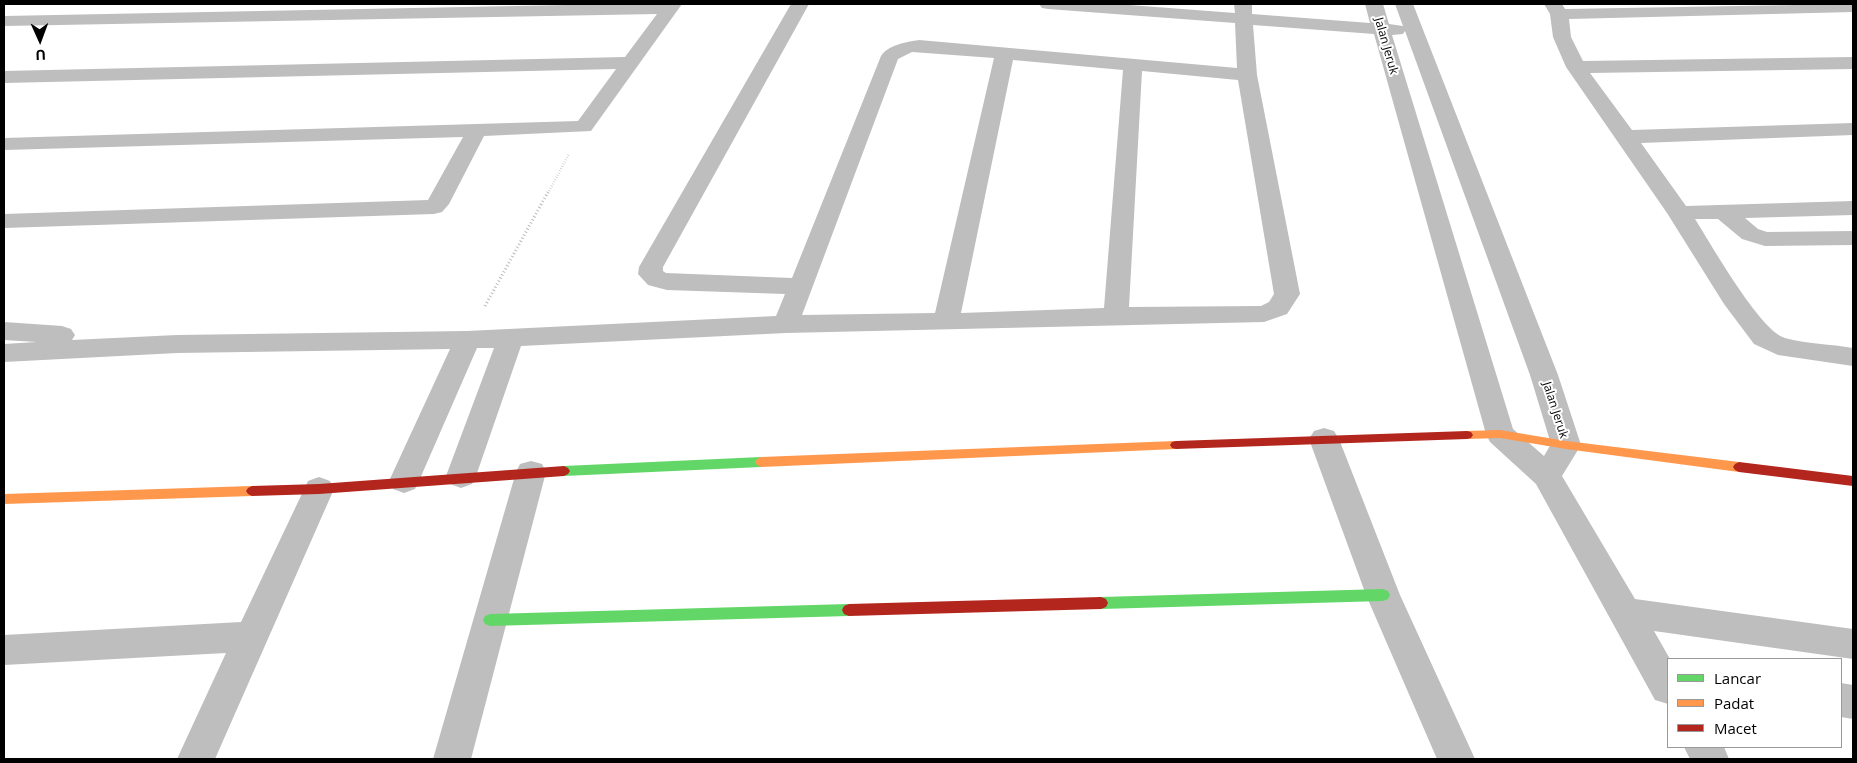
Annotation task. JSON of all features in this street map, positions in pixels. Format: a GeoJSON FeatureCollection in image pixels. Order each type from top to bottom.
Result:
{"type":"FeatureCollection","features":[{"type":"Feature","properties":{"kind":"street"},"geometry":{"type":"LineString","coordinates":[[800,4],[651,267],[650,274],[657,279],[667,282],[801,286]]}},
{"type":"Feature","properties":{"kind":"street"},"geometry":{"type":"LineString","coordinates":[[1048,4],[1244,12],[1413,31]]}},
{"type":"Feature","properties":{"kind":"street","name":"Jalan Jeruk"},"geometry":{"type":"LineString","coordinates":[[1374,4],[1500,434]]}},
{"type":"Feature","properties":{"kind":"street","name":"Jalan Jeruk"},"geometry":{"type":"LineString","coordinates":[[1404,4],[1544,375],[1566,445],[1547,476]]}},
{"type":"Feature","properties":{"kind":"street"},"geometry":{"type":"LineString","coordinates":[[4,21],[672,6]]}},
{"type":"Feature","properties":{"kind":"street"},"geometry":{"type":"LineString","coordinates":[[4,144],[476,132],[584,127],[672,6]]}},
{"type":"Feature","properties":{"kind":"street"},"geometry":{"type":"LineString","coordinates":[[1853,7],[1556,9],[1562,37],[1576,68],[1626,136],[1679,213],[1733,298],[1763,338],[1778,346],[1853,357]]}},
{"type":"Feature","properties":{"kind":"street"},"geometry":{"type":"LineString","coordinates":[[4,353],[177,344],[467,340],[786,324],[1264,314],[1278,308],[1287,294],[1247,75],[1244,12]]}},
{"type":"Feature","properties":{"kind":"street"},"geometry":{"type":"LineString","coordinates":[[786,324],[890,56],[908,47],[919,46],[1247,75]]}},
{"type":"Feature","properties":{"kind":"street"},"geometry":{"type":"LineString","coordinates":[[946,322],[1005,53]]}},
{"type":"Feature","properties":{"kind":"street"},"geometry":{"type":"LineString","coordinates":[[4,77],[630,63]]}},
{"type":"Feature","properties":{"kind":"street"},"geometry":{"type":"LineString","coordinates":[[1576,68],[1853,63]]}},
{"type":"Feature","properties":{"kind":"street"},"geometry":{"type":"LineString","coordinates":[[1116,316],[1133,65]]}},
{"type":"Feature","properties":{"kind":"street"},"geometry":{"type":"LineString","coordinates":[[1626,136],[1853,129]]}},
{"type":"Feature","properties":{"kind":"street"},"geometry":{"type":"LineString","coordinates":[[4,221],[434,207],[438,204],[476,132]]}},
{"type":"Feature","properties":{"kind":"street"},"geometry":{"type":"LineString","coordinates":[[1679,213],[1853,208]]}},
{"type":"Feature","properties":{"kind":"street"},"geometry":{"type":"LineString","coordinates":[[1724,212],[1750,234],[1765,239],[1853,238]]}},
{"type":"Feature","properties":{"kind":"street"},"geometry":{"type":"LineString","coordinates":[[4,331],[177,344]]}},
{"type":"Feature","properties":{"kind":"street"},"geometry":{"type":"LineString","coordinates":[[461,476],[511,337]]}},
{"type":"Feature","properties":{"kind":"street"},"geometry":{"type":"LineString","coordinates":[[404,481],[467,340]]}},
{"type":"Feature","properties":{"kind":"street"},"geometry":{"type":"LineString","coordinates":[[1826,354],[1853,351]]}},
{"type":"Feature","properties":{"kind":"street"},"geometry":{"type":"LineString","coordinates":[[1500,434],[1547,476],[1667,684]]}},
{"type":"Feature","properties":{"kind":"street"},"geometry":{"type":"LineString","coordinates":[[4,499],[319,489],[461,476],[531,472],[1324,439],[1500,434],[1566,445],[1853,482]]}},
{"type":"Feature","properties":{"kind":"street"},"geometry":{"type":"LineString","coordinates":[[1324,439],[1383,595],[1456,759]]}},
{"type":"Feature","properties":{"kind":"street"},"geometry":{"type":"LineString","coordinates":[[452,759],[531,472]]}},
{"type":"Feature","properties":{"kind":"street"},"geometry":{"type":"LineString","coordinates":[[196,759],[319,489]]}},
{"type":"Feature","properties":{"kind":"street"},"geometry":{"type":"LineString","coordinates":[[490,620],[1383,595]]}},
{"type":"Feature","properties":{"kind":"street"},"geometry":{"type":"LineString","coordinates":[[1626,612],[1853,644]]}},
{"type":"Feature","properties":{"kind":"street"},"geometry":{"type":"LineString","coordinates":[[4,650],[252,637]]}},
{"type":"Feature","properties":{"kind":"street"},"geometry":{"type":"LineString","coordinates":[[1704,748],[1710,759]]}},
{"type":"Feature","properties":{"kind":"path"},"geometry":{"type":"LineString","coordinates":[[467,340],[584,127]]}},
{"type":"Feature","properties":{"kind":"traffic: fast"},"geometry":{"type":"LineString","coordinates":[[564,471],[761,462]]}},
{"type":"Feature","properties":{"kind":"traffic: fast"},"geometry":{"type":"LineString","coordinates":[[1101,603],[1383,595]]}},
{"type":"Feature","properties":{"kind":"traffic: fast"},"geometry":{"type":"LineString","coordinates":[[490,620],[849,610]]}},
{"type":"Feature","properties":{"kind":"traffic: slow"},"geometry":{"type":"LineString","coordinates":[[1467,435],[1500,434],[1566,445],[1739,467]]}},
{"type":"Feature","properties":{"kind":"traffic: slow"},"geometry":{"type":"LineString","coordinates":[[761,462],[1176,445]]}},
{"type":"Feature","properties":{"kind":"traffic: slow"},"geometry":{"type":"LineString","coordinates":[[4,499],[252,491]]}},
{"type":"Feature","properties":{"kind":"traffic: jam"},"geometry":{"type":"LineString","coordinates":[[1176,445],[1467,435]]}},
{"type":"Feature","properties":{"kind":"traffic: jam"},"geometry":{"type":"LineString","coordinates":[[1739,467],[1853,481]]}},
{"type":"Feature","properties":{"kind":"traffic: jam"},"geometry":{"type":"LineString","coordinates":[[252,491],[319,489],[564,471]]}},
{"type":"Feature","properties":{"kind":"traffic: jam"},"geometry":{"type":"LineString","coordinates":[[849,610],[1101,603]]}}]}
